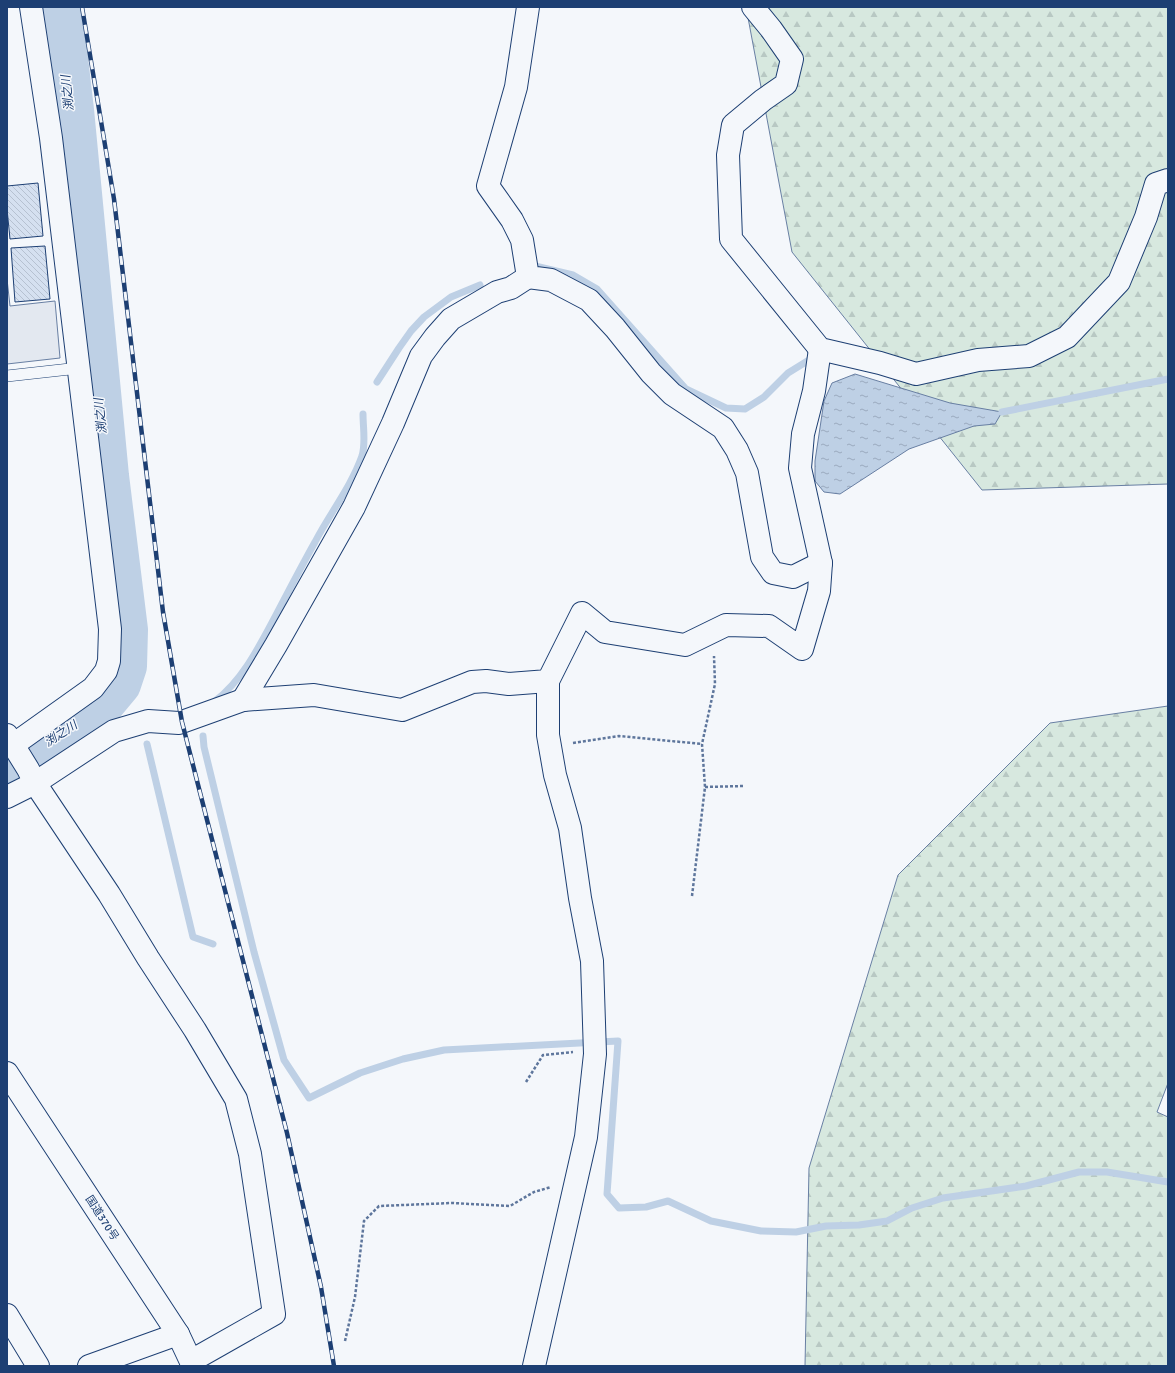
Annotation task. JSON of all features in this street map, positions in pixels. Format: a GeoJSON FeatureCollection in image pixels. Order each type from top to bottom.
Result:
{"type":"FeatureCollection","features":[{"type":"Feature","properties":{"kind":"main road"},"geometry":{"type":"LineString","coordinates":[[31,7],[51,138],[110,629],[109,660],[106,671],[93,688],[12,744],[195,1030],[236,1099],[250,1154],[274,1314],[192,1364]]}},
{"type":"Feature","properties":{"kind":"main road"},"geometry":{"type":"LineString","coordinates":[[528,7],[516,87],[488,186],[512,220],[522,240],[528,277]]}},
{"type":"Feature","properties":{"kind":"main road"},"geometry":{"type":"LineString","coordinates":[[753,7],[771,29],[792,60],[786,84],[763,100],[733,125],[728,155],[731,239],[820,349],[880,362],[916,374],[978,360],[1029,356],[1067,337],[1119,282],[1146,217],[1156,184],[1168,180]]}},
{"type":"Feature","properties":{"kind":"main road"},"geometry":{"type":"LineString","coordinates":[[243,700],[354,507],[393,423],[421,356],[451,319],[497,292],[511,288],[528,277],[551,280],[588,300],[615,328],[651,372],[672,394],[723,428],[738,450],[747,473],[762,557],[773,573],[793,577],[821,563]]}},
{"type":"Feature","properties":{"kind":"main road"},"geometry":{"type":"LineString","coordinates":[[534,1366],[586,1137],[595,1054],[592,961],[580,898],[570,828],[555,775],[548,735],[548,682],[582,613],[605,632],[685,645],[726,625],[769,626],[802,649],[819,591],[821,563],[800,468],[803,434],[814,391],[820,349]]}},
{"type":"Feature","properties":{"kind":"main road"},"geometry":{"type":"LineString","coordinates":[[7,797],[32,776],[114,731],[148,721],[179,723],[243,700],[314,696],[402,710],[472,682],[486,681],[509,684],[548,682]]}},
{"type":"Feature","properties":{"kind":"main road","name":"国道370号"},"geometry":{"type":"LineString","coordinates":[[7,1073],[178,1334],[192,1364]]}},
{"type":"Feature","properties":{"kind":"main road"},"geometry":{"type":"LineString","coordinates":[[7,1316],[38,1366]]}},
{"type":"Feature","properties":{"kind":"main road"},"geometry":{"type":"LineString","coordinates":[[88,1366],[178,1334]]}},
{"type":"Feature","properties":{"kind":"lane"},"geometry":{"type":"LineString","coordinates":[[7,376],[79,368]]}},
{"type":"Feature","properties":{"kind":"path"},"geometry":{"type":"LineString","coordinates":[[692,896],[705,787],[702,744],[715,684],[713,632]]}},
{"type":"Feature","properties":{"kind":"path"},"geometry":{"type":"LineString","coordinates":[[548,735],[568,744],[619,736],[702,744]]}},
{"type":"Feature","properties":{"kind":"path"},"geometry":{"type":"LineString","coordinates":[[705,787],[743,786]]}},
{"type":"Feature","properties":{"kind":"path"},"geometry":{"type":"LineString","coordinates":[[526,1082],[543,1055],[573,1052]]}},
{"type":"Feature","properties":{"kind":"path"},"geometry":{"type":"LineString","coordinates":[[345,1341],[355,1297],[364,1221],[379,1206],[452,1203],[510,1206],[534,1192],[577,1180]]}},
{"type":"Feature","properties":{"kind":"green space"},"geometry":{"type":"Polygon","coordinates":[[[746,7],[1168,7],[1168,484],[982,490],[792,252],[746,7]]]}},
{"type":"Feature","properties":{"kind":"green space"},"geometry":{"type":"Polygon","coordinates":[[[1168,706],[1168,1083],[1157,1112],[1168,1117],[1168,1366],[805,1366],[809,1168],[898,875],[1050,723],[1168,706]]]}},
{"type":"Feature","properties":{"kind":"shaded area"},"geometry":{"type":"Polygon","coordinates":[[[7,279],[10,306],[55,301],[60,358],[7,364],[7,279]]]}},
{"type":"Feature","properties":{"kind":"water"},"geometry":{"type":"Polygon","coordinates":[[[855,374],[950,403],[1002,412],[995,424],[974,426],[909,449],[840,494],[824,492],[815,481],[815,461],[824,401],[832,383],[855,374]]]}},
{"type":"Feature","properties":{"kind":"building"},"geometry":{"type":"Polygon","coordinates":[[[38,183],[43,236],[10,239],[7,209],[7,186],[38,183]]]}},
{"type":"Feature","properties":{"kind":"building"},"geometry":{"type":"Polygon","coordinates":[[[45,246],[50,299],[15,302],[11,248],[45,246]]]}},
{"type":"Feature","properties":{"kind":"waterway","name":"渕之川"},"geometry":{"type":"LineString","coordinates":[[7,766],[66,733],[104,702],[119,684],[125,666],[126,630],[107,476],[72,110],[60,7]]}},
{"type":"Feature","properties":{"kind":"waterway"},"geometry":{"type":"LineString","coordinates":[[535,266],[573,275],[597,289],[686,389],[726,408],[745,409],[764,397],[788,373],[809,360]]}},
{"type":"Feature","properties":{"kind":"waterway"},"geometry":{"type":"LineString","coordinates":[[377,382],[411,331],[424,317],[451,297],[480,285]]}},
{"type":"Feature","properties":{"kind":"waterway"},"geometry":{"type":"LineString","coordinates":[[1002,412],[1168,379]]}},
{"type":"Feature","properties":{"kind":"waterway"},"geometry":{"type":"LineString","coordinates":[[215,701],[234,684],[249,663],[321,531],[352,478],[363,451],[363,414]]}},
{"type":"Feature","properties":{"kind":"waterway"},"geometry":{"type":"LineString","coordinates":[[203,736],[204,747],[254,952],[284,1060],[309,1098],[360,1073],[403,1059],[444,1050],[618,1041],[607,1194],[619,1208],[646,1207],[668,1201],[711,1221],[761,1231],[796,1232],[826,1226],[859,1225],[887,1221],[912,1208],[943,1198],[1026,1186],[1079,1172],[1107,1172],[1168,1182]]}},
{"type":"Feature","properties":{"kind":"waterway"},"geometry":{"type":"LineString","coordinates":[[147,744],[193,937],[213,944]]}},
{"type":"Feature","properties":{"kind":"railway"},"geometry":{"type":"LineString","coordinates":[[82,7],[114,199],[163,612],[182,722],[287,1133],[321,1287],[334,1366]]}}]}
